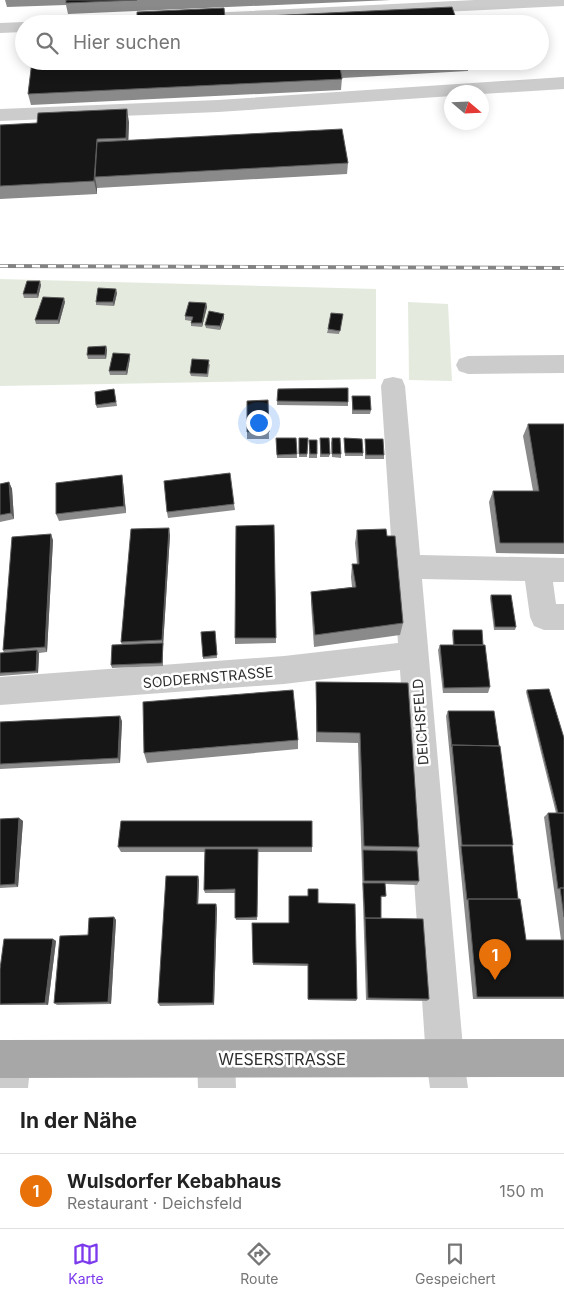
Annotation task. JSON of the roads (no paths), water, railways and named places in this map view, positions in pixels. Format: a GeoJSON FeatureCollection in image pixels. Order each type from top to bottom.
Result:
{"type":"FeatureCollection","features":[{"type":"Feature","properties":{"kind":"main road","name":"WESERSTRASSE"},"geometry":{"type":"LineString","coordinates":[[7,1069],[216,1073],[447,1073],[564,1058]]}},
{"type":"Feature","properties":{"kind":"street"},"geometry":{"type":"LineString","coordinates":[[277,15],[564,1]]}},
{"type":"Feature","properties":{"kind":"street"},"geometry":{"type":"LineString","coordinates":[[0,28],[15,27]]}},
{"type":"Feature","properties":{"kind":"street"},"geometry":{"type":"LineString","coordinates":[[0,114],[218,106],[564,83]]}},
{"type":"Feature","properties":{"kind":"street"},"geometry":{"type":"LineString","coordinates":[[468,365],[564,364]]}},
{"type":"Feature","properties":{"kind":"street","name":"DEICHSFELD"},"geometry":{"type":"LineString","coordinates":[[393,386],[447,1073]]}},
{"type":"Feature","properties":{"kind":"street"},"geometry":{"type":"LineString","coordinates":[[406,567],[551,570],[544,617],[564,617]]}},
{"type":"Feature","properties":{"kind":"street","name":"SODDERNSTRASSE"},"geometry":{"type":"LineString","coordinates":[[0,691],[264,672],[415,655]]}},
{"type":"Feature","properties":{"kind":"railway"},"geometry":{"type":"LineString","coordinates":[[0,266],[564,268]]}},
{"type":"Feature","properties":{"kind":"place","name":"Wulsdorfer Kebabhaus"},"geometry":{"type":"Point","coordinates":[495,980]}}]}
